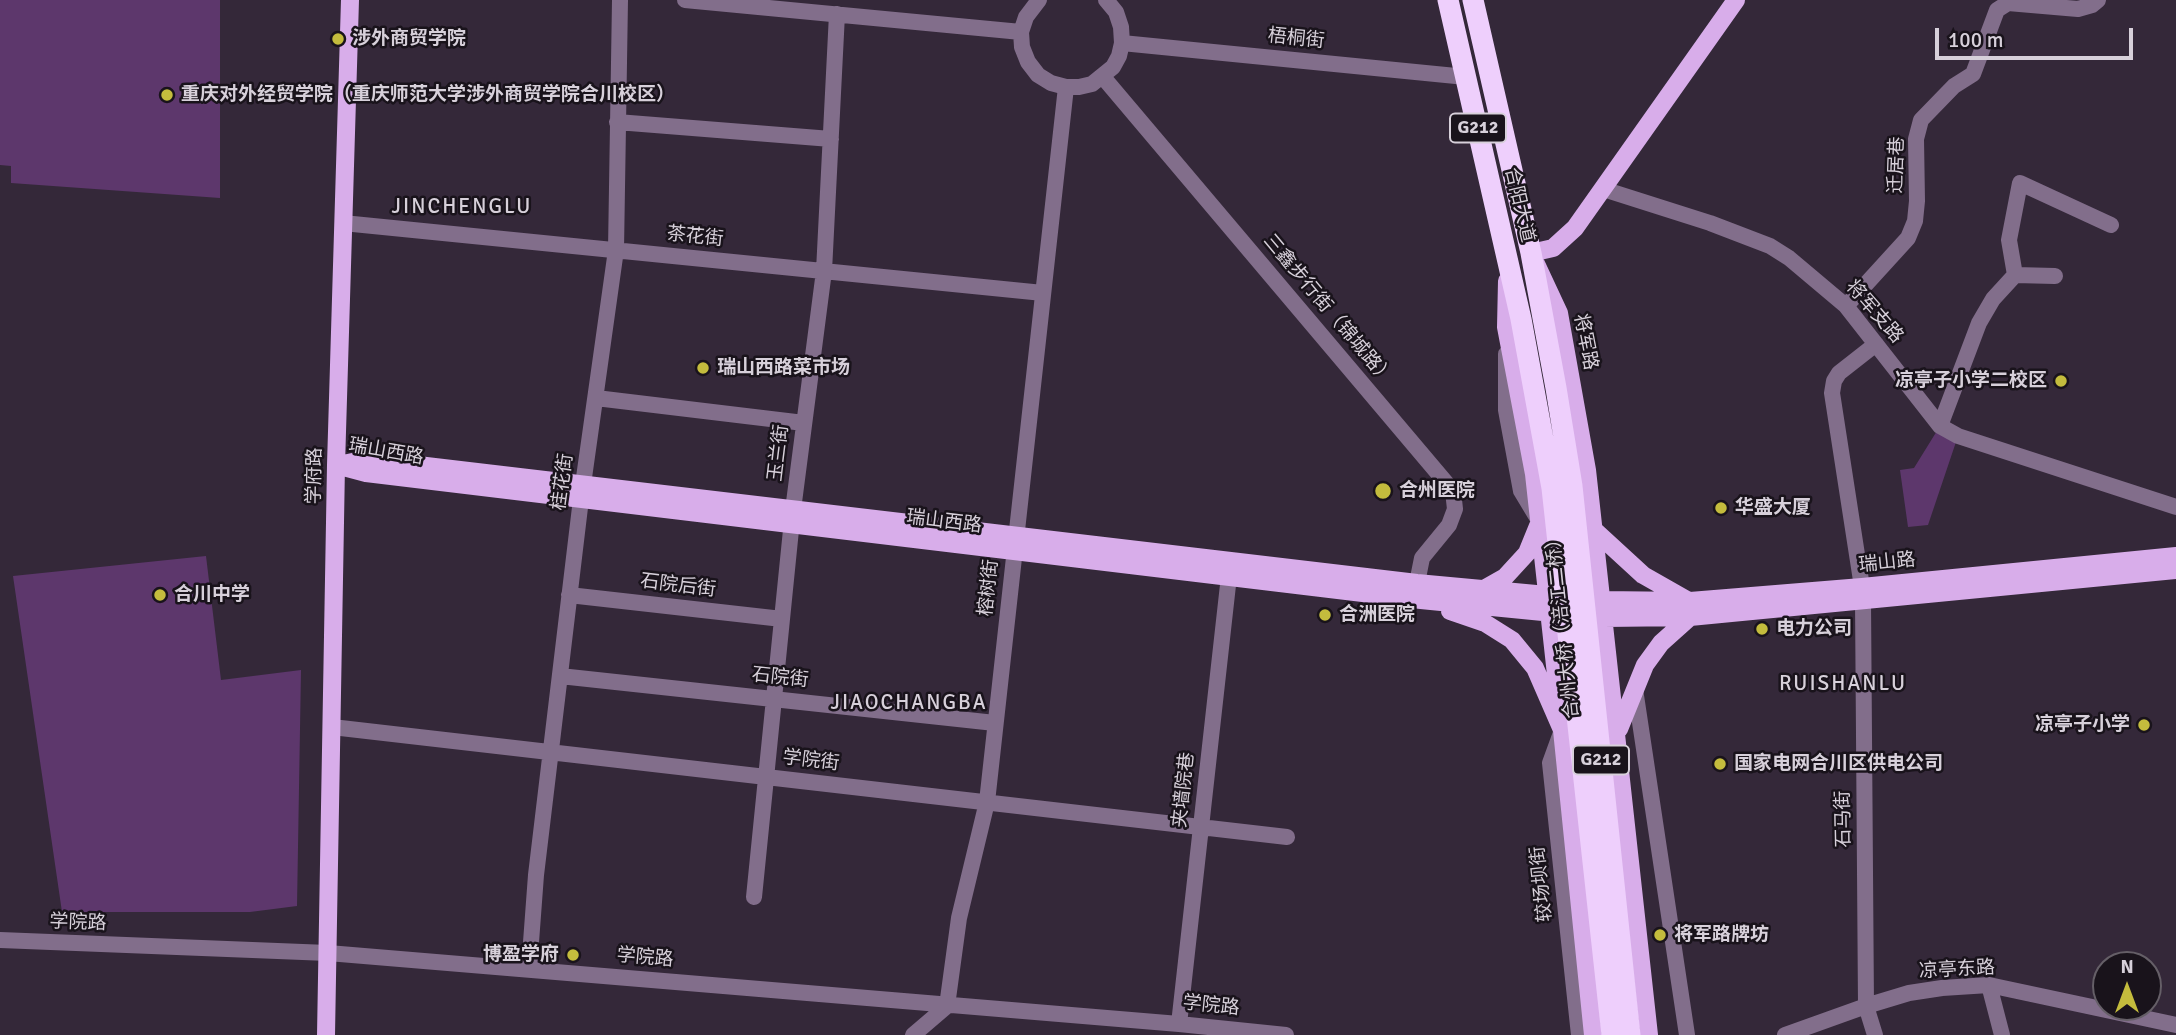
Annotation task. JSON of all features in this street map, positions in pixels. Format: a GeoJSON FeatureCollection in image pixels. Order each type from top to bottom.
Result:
{"type":"FeatureCollection","features":[{"type":"Feature","properties":{"kind":"highway","name":"合阳大道"},"geometry":{"type":"LineString","coordinates":[[1448,0],[1507,257]]}},
{"type":"Feature","properties":{"kind":"highway","name":"合阳大道"},"geometry":{"type":"LineString","coordinates":[[1473,0],[1531,253]]}},
{"type":"Feature","properties":{"kind":"highway","name":"合州大桥（涪江二桥）"},"geometry":{"type":"LineString","coordinates":[[1531,253],[1556,388],[1562,487],[1612,1035]]}},
{"type":"Feature","properties":{"kind":"highway","name":"合州大桥（涪江二桥）"},"geometry":{"type":"LineString","coordinates":[[1507,257],[1562,487],[1630,1035]]}},
{"type":"Feature","properties":{"kind":"main road","name":"学府路"},"geometry":{"type":"LineString","coordinates":[[326,1035],[336,465],[350,0]]}},
{"type":"Feature","properties":{"kind":"main road"},"geometry":{"type":"LineString","coordinates":[[1531,253],[1553,248],[1575,228],[1735,0]]}},
{"type":"Feature","properties":{"kind":"main road","name":"将军路"},"geometry":{"type":"LineString","coordinates":[[1531,253],[1559,313],[1587,470],[1649,1035]]}},
{"type":"Feature","properties":{"kind":"main road"},"geometry":{"type":"LineString","coordinates":[[1507,257],[1506,327],[1534,474],[1593,1035]]}},
{"type":"Feature","properties":{"kind":"main road","name":"瑞山西路"},"geometry":{"type":"LineString","coordinates":[[336,465],[366,473],[582,492],[1419,592],[1549,614],[1603,609]]}},
{"type":"Feature","properties":{"kind":"main road"},"geometry":{"type":"LineString","coordinates":[[1482,590],[1505,577],[1527,553],[1539,522]]}},
{"type":"Feature","properties":{"kind":"main road"},"geometry":{"type":"LineString","coordinates":[[1594,530],[1643,575],[1690,609],[1645,665],[1617,732]]}},
{"type":"Feature","properties":{"kind":"main road","name":"瑞山路"},"geometry":{"type":"LineString","coordinates":[[1863,594],[2176,556]]}},
{"type":"Feature","properties":{"kind":"main road","name":"瑞山路"},"geometry":{"type":"LineString","coordinates":[[1603,609],[1690,609],[2176,570]]}},
{"type":"Feature","properties":{"kind":"main road","name":"瑞山西路"},"geometry":{"type":"LineString","coordinates":[[1419,592],[1482,590],[1547,595],[1603,609]]}},
{"type":"Feature","properties":{"kind":"main road"},"geometry":{"type":"LineString","coordinates":[[1419,592],[1485,623],[1512,640],[1535,668],[1562,730]]}},
{"type":"Feature","properties":{"kind":"street","name":"桂花街"},"geometry":{"type":"LineString","coordinates":[[529,969],[569,595],[616,250],[620,0]]}},
{"type":"Feature","properties":{"kind":"street"},"geometry":{"type":"LineString","coordinates":[[685,0],[1021,32]]}},
{"type":"Feature","properties":{"kind":"street"},"geometry":{"type":"LineString","coordinates":[[869,18],[870,0]]}},
{"type":"Feature","properties":{"kind":"street"},"geometry":{"type":"LineString","coordinates":[[1039,0],[1026,17],[1021,32],[1022,47],[1028,62],[1038,75],[1066,88],[1079,87],[1103,77],[1113,67],[1122,43],[1121,27],[1116,12],[1106,0]]}},
{"type":"Feature","properties":{"kind":"street","name":"迁居巷"},"geometry":{"type":"LineString","coordinates":[[1846,306],[1908,238],[1915,221],[1916,139],[1921,120],[1954,86],[1973,74],[1997,10],[2008,3],[2078,9],[2098,0]]}},
{"type":"Feature","properties":{"kind":"street","name":"玉兰街"},"geometry":{"type":"LineString","coordinates":[[754,897],[792,517],[824,271],[837,14]]}},
{"type":"Feature","properties":{"kind":"street","name":"梧桐街"},"geometry":{"type":"LineString","coordinates":[[1122,43],[1466,77]]}},
{"type":"Feature","properties":{"kind":"street","name":"三鑫步行街（锦城路）"},"geometry":{"type":"LineString","coordinates":[[1103,77],[1453,491],[1455,509],[1449,524],[1422,558],[1419,592]]}},
{"type":"Feature","properties":{"kind":"street","name":"榕树街"},"geometry":{"type":"LineString","coordinates":[[947,1006],[959,918],[987,802],[1066,88]]}},
{"type":"Feature","properties":{"kind":"street"},"geometry":{"type":"LineString","coordinates":[[617,122],[831,139]]}},
{"type":"Feature","properties":{"kind":"street"},"geometry":{"type":"LineString","coordinates":[[2015,275],[2009,240],[2020,183],[2111,225]]}},
{"type":"Feature","properties":{"kind":"street","name":"将军支路"},"geometry":{"type":"LineString","coordinates":[[1603,189],[1710,223],[1770,246],[1789,258],[1846,306],[1940,426],[1958,436],[2173,505]]}},
{"type":"Feature","properties":{"kind":"street","name":"茶花街"},"geometry":{"type":"LineString","coordinates":[[343,223],[1043,293]]}},
{"type":"Feature","properties":{"kind":"street"},"geometry":{"type":"LineString","coordinates":[[1940,426],[1979,323],[1993,299],[2015,275],[2055,276]]}},
{"type":"Feature","properties":{"kind":"street","name":"石马街"},"geometry":{"type":"LineString","coordinates":[[1875,1035],[1866,1006],[1863,594],[1832,393],[1839,373],[1876,344]]}},
{"type":"Feature","properties":{"kind":"street"},"geometry":{"type":"LineString","coordinates":[[596,398],[804,423]]}},
{"type":"Feature","properties":{"kind":"street"},"geometry":{"type":"LineString","coordinates":[[2173,505],[2176,488]]}},
{"type":"Feature","properties":{"kind":"street","name":"夹墙院巷"},"geometry":{"type":"LineString","coordinates":[[1179,1024],[1230,569]]}},
{"type":"Feature","properties":{"kind":"street","name":"石院后街"},"geometry":{"type":"LineString","coordinates":[[569,595],[782,619]]}},
{"type":"Feature","properties":{"kind":"street","name":"石院街"},"geometry":{"type":"LineString","coordinates":[[560,676],[995,723]]}},
{"type":"Feature","properties":{"kind":"street"},"geometry":{"type":"LineString","coordinates":[[1635,689],[1687,1035]]}},
{"type":"Feature","properties":{"kind":"street","name":"学院街"},"geometry":{"type":"LineString","coordinates":[[332,727],[1287,837]]}},
{"type":"Feature","properties":{"kind":"street","name":"较场坝街"},"geometry":{"type":"LineString","coordinates":[[1562,730],[1550,763],[1579,1035]]}},
{"type":"Feature","properties":{"kind":"street","name":"学院路"},"geometry":{"type":"LineString","coordinates":[[0,940],[328,953],[1179,1024],[1225,1032],[1286,1035]]}},
{"type":"Feature","properties":{"kind":"street"},"geometry":{"type":"LineString","coordinates":[[1989,985],[2002,1035]]}},
{"type":"Feature","properties":{"kind":"street","name":"凉亭东路"},"geometry":{"type":"LineString","coordinates":[[1784,1035],[1909,993],[1989,985],[2176,1025]]}},
{"type":"Feature","properties":{"kind":"street"},"geometry":{"type":"LineString","coordinates":[[914,1035],[947,1006]]}},
{"type":"Feature","properties":{"kind":"street"},"geometry":{"type":"LineString","coordinates":[[1098,1035],[1099,1017]]}},
{"type":"Feature","properties":{"kind":"shaded area","name":"重庆对外经贸学院（重庆师范大学涉外商贸学院合川校区）"},"geometry":{"type":"Polygon","coordinates":[[[0,0],[220,0],[220,198],[11,183],[11,166],[0,165],[0,0]]]}},
{"type":"Feature","properties":{"kind":"shaded area"},"geometry":{"type":"Polygon","coordinates":[[[1940,426],[1958,436],[1928,525],[1908,527],[1900,470],[1914,468],[1940,426]]]}},
{"type":"Feature","properties":{"kind":"shaded area"},"geometry":{"type":"Polygon","coordinates":[[[206,556],[221,680],[301,670],[297,906],[250,912],[62,912],[13,576],[206,556]]]}},
{"type":"Feature","properties":{"kind":"place","name":"涉外商贸学院"},"geometry":{"type":"Point","coordinates":[338,39]}},
{"type":"Feature","properties":{"kind":"place","name":"重庆对外经贸学院（重庆师范大学涉外商贸学院合川校区）"},"geometry":{"type":"Point","coordinates":[167,95]}},
{"type":"Feature","properties":{"kind":"place","name":"瑞山西路菜市场"},"geometry":{"type":"Point","coordinates":[703,368]}},
{"type":"Feature","properties":{"kind":"place","name":"凉亭子小学二校区"},"geometry":{"type":"Point","coordinates":[2061,381]}},
{"type":"Feature","properties":{"kind":"place","name":"合州医院"},"geometry":{"type":"Point","coordinates":[1383,491]}},
{"type":"Feature","properties":{"kind":"place","name":"华盛大厦"},"geometry":{"type":"Point","coordinates":[1721,508]}},
{"type":"Feature","properties":{"kind":"place","name":"合川中学"},"geometry":{"type":"Point","coordinates":[160,595]}},
{"type":"Feature","properties":{"kind":"place","name":"合洲医院"},"geometry":{"type":"Point","coordinates":[1325,615]}},
{"type":"Feature","properties":{"kind":"place","name":"电力公司"},"geometry":{"type":"Point","coordinates":[1762,629]}},
{"type":"Feature","properties":{"kind":"place","name":"凉亭子小学"},"geometry":{"type":"Point","coordinates":[2144,725]}},
{"type":"Feature","properties":{"kind":"place","name":"国家电网合川区供电公司"},"geometry":{"type":"Point","coordinates":[1720,764]}},
{"type":"Feature","properties":{"kind":"place","name":"将军路牌坊"},"geometry":{"type":"Point","coordinates":[1660,935]}},
{"type":"Feature","properties":{"kind":"place","name":"博盈学府"},"geometry":{"type":"Point","coordinates":[573,955]}},
{"type":"Feature","properties":{"kind":"district","name":"JINCHENGLU"},"geometry":{"type":"Point","coordinates":[462,207]}},
{"type":"Feature","properties":{"kind":"district","name":"RUISHANLU"},"geometry":{"type":"Point","coordinates":[1843,684]}},
{"type":"Feature","properties":{"kind":"district","name":"JIAOCHANGBA"},"geometry":{"type":"Point","coordinates":[909,703]}}]}
